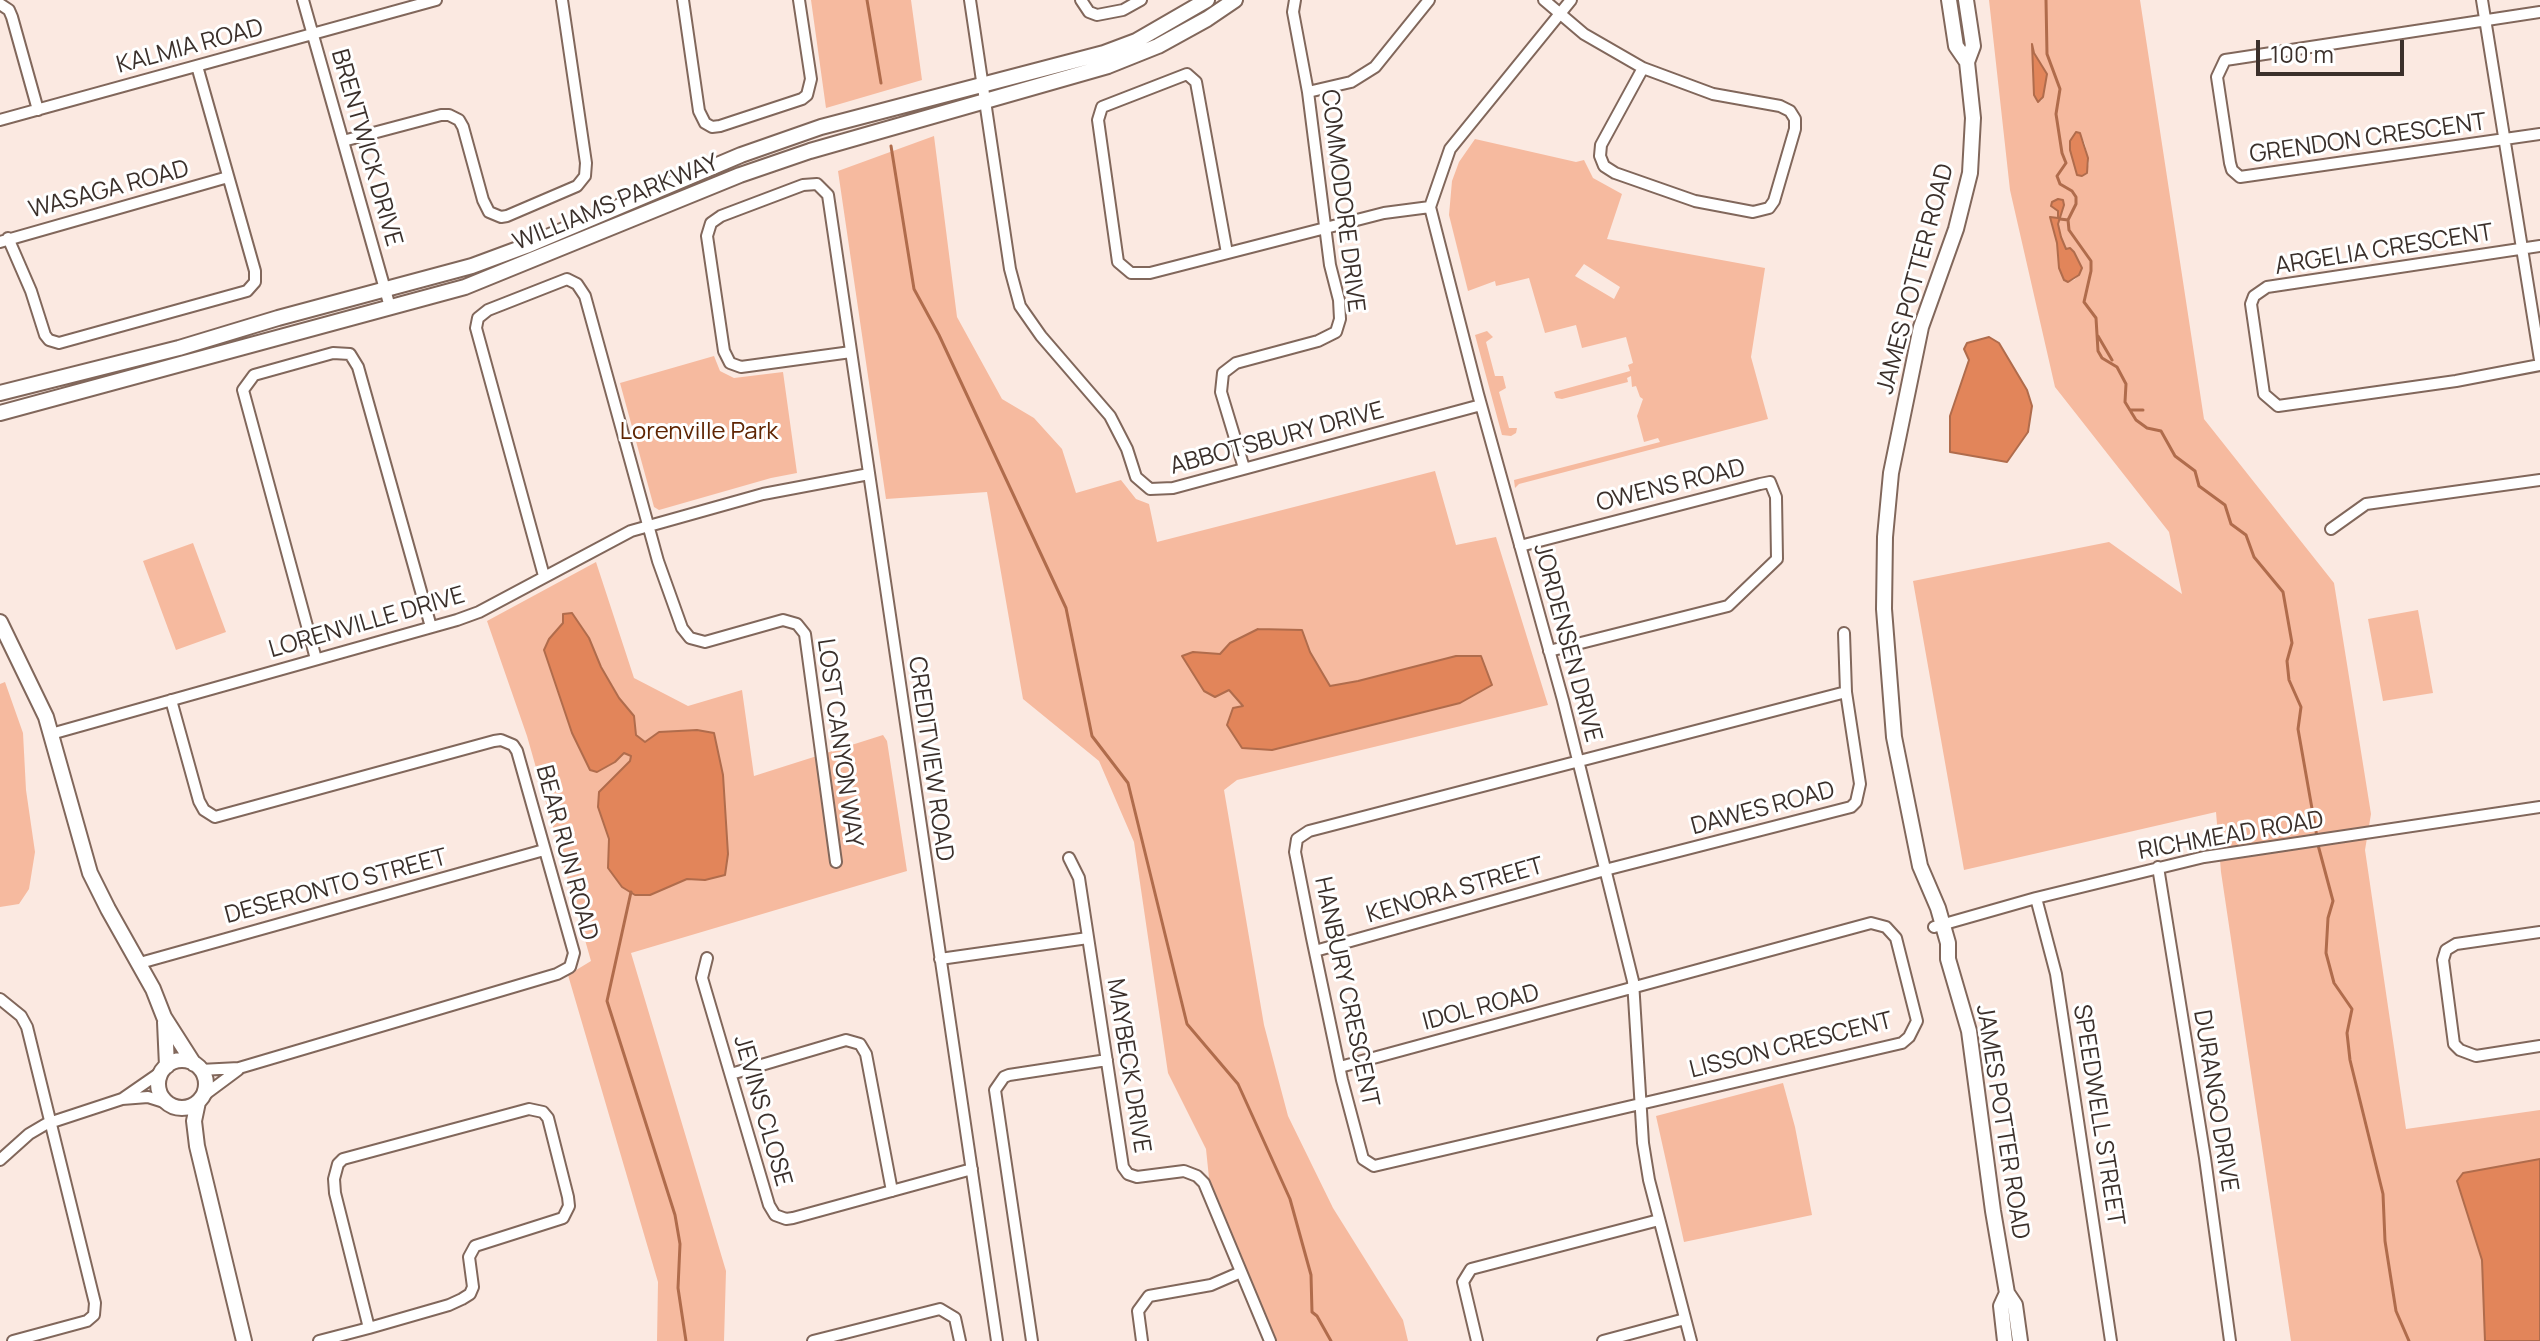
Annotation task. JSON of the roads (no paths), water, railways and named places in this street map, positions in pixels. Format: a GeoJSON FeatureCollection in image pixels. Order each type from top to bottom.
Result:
{"type":"FeatureCollection","features":[{"type":"Feature","properties":{"kind":"main road","name":"WILLIAMS PARKWAY"},"geometry":{"type":"LineString","coordinates":[[0,393],[179,348],[472,266],[741,155],[821,127],[1104,53],[1136,41],[1207,0]]}},
{"type":"Feature","properties":{"kind":"main road","name":"WILLIAMS PARKWAY"},"geometry":{"type":"LineString","coordinates":[[0,413],[465,287],[740,175],[866,133],[1108,66],[1158,46],[1235,0]]}},
{"type":"Feature","properties":{"kind":"main road","name":"JAMES POTTER ROAD"},"geometry":{"type":"LineString","coordinates":[[1949,0],[1956,46],[1967,62]]}},
{"type":"Feature","properties":{"kind":"main road","name":"JAMES POTTER ROAD"},"geometry":{"type":"LineString","coordinates":[[1966,0],[1973,46],[1967,62],[1973,118],[1970,173],[1956,229],[1921,327],[1891,473],[1885,537],[1884,609],[1894,737],[1920,866],[1926,885],[1935,899],[1938,926],[1948,943],[1948,959],[1969,1031],[1993,1211],[2007,1293],[2015,1305],[2020,1341]]}},
{"type":"Feature","properties":{"kind":"main road"},"geometry":{"type":"LineString","coordinates":[[0,622],[36,694],[51,734],[90,873],[140,963],[164,1017],[205,1079],[194,1121],[197,1146],[244,1341]]}},
{"type":"Feature","properties":{"kind":"main road"},"geometry":{"type":"LineString","coordinates":[[164,1017],[164,1069],[158,1088],[197,1146]]}},
{"type":"Feature","properties":{"kind":"main road"},"geometry":{"type":"LineString","coordinates":[[164,1069],[178,1061],[197,1067]]}},
{"type":"Feature","properties":{"kind":"main road"},"geometry":{"type":"LineString","coordinates":[[171,1105],[191,1107],[200,1099]]}},
{"type":"Feature","properties":{"kind":"main road","name":"JAMES POTTER ROAD"},"geometry":{"type":"LineString","coordinates":[[2005,1341],[2001,1306],[2007,1293]]}},
{"type":"Feature","properties":{"kind":"street","name":"BRENTWICK DRIVE"},"geometry":{"type":"LineString","coordinates":[[303,0],[390,307]]}},
{"type":"Feature","properties":{"kind":"street","name":"KALMIA ROAD"},"geometry":{"type":"LineString","coordinates":[[0,120],[436,0]]}},
{"type":"Feature","properties":{"kind":"street"},"geometry":{"type":"LineString","coordinates":[[343,141],[445,114],[456,118],[463,127],[489,212],[507,216],[577,186],[583,182],[586,170],[562,0]]}},
{"type":"Feature","properties":{"kind":"street"},"geometry":{"type":"LineString","coordinates":[[683,0],[699,111],[705,123],[720,126],[802,99],[811,85],[799,0]]}},
{"type":"Feature","properties":{"kind":"street","name":"ABBOTSBURY DRIVE"},"geometry":{"type":"LineString","coordinates":[[970,0],[1010,269],[1020,306],[1041,336],[1110,416],[1127,449],[1136,477],[1150,489],[1173,488],[1481,405]]}},
{"type":"Feature","properties":{"kind":"street"},"geometry":{"type":"LineString","coordinates":[[1081,0],[1089,12],[1097,15],[1123,10],[1141,0]]}},
{"type":"Feature","properties":{"kind":"street","name":"COMMODORE DRIVE"},"geometry":{"type":"LineString","coordinates":[[1244,468],[1221,392],[1223,373],[1236,363],[1318,341],[1336,332],[1340,319],[1308,92],[1293,12],[1295,0]]}},
{"type":"Feature","properties":{"kind":"street"},"geometry":{"type":"LineString","coordinates":[[1308,92],[1351,82],[1375,67],[1429,0]]}},
{"type":"Feature","properties":{"kind":"street"},"geometry":{"type":"LineString","coordinates":[[1544,0],[1584,34],[1643,68],[1713,94],[1780,106],[1790,111],[1795,119],[1795,129],[1774,201],[1769,208],[1753,212],[1695,201],[1604,166],[1600,156],[1601,145],[1643,68]]}},
{"type":"Feature","properties":{"kind":"street"},"geometry":{"type":"LineString","coordinates":[[1227,253],[1196,82],[1187,74],[1102,107],[1098,120],[1118,262],[1131,273],[1150,273],[1384,213],[1430,207],[1450,149],[1468,123],[1571,0]]}},
{"type":"Feature","properties":{"kind":"street"},"geometry":{"type":"LineString","coordinates":[[2482,0],[2540,363]]}},
{"type":"Feature","properties":{"kind":"street"},"geometry":{"type":"LineString","coordinates":[[0,4],[9,10],[12,17],[38,110]]}},
{"type":"Feature","properties":{"kind":"street"},"geometry":{"type":"LineString","coordinates":[[2486,22],[2540,12]]}},
{"type":"Feature","properties":{"kind":"street","name":"GRENDON CRESCENT"},"geometry":{"type":"LineString","coordinates":[[2486,22],[2225,60],[2217,77],[2230,163],[2236,174],[2249,177],[2504,140]]}},
{"type":"Feature","properties":{"kind":"street"},"geometry":{"type":"LineString","coordinates":[[4,240],[31,291],[45,335],[55,342],[64,343],[241,295],[255,282],[255,271],[197,66]]}},
{"type":"Feature","properties":{"kind":"street"},"geometry":{"type":"LineString","coordinates":[[2504,140],[2540,134]]}},
{"type":"Feature","properties":{"kind":"street","name":"WASAGA ROAD"},"geometry":{"type":"LineString","coordinates":[[4,240],[228,177]]}},
{"type":"Feature","properties":{"kind":"street","name":"CREDITVIEW ROAD"},"geometry":{"type":"LineString","coordinates":[[851,352],[741,367],[730,363],[724,351],[707,236],[711,223],[721,216],[803,185],[813,183],[821,186],[828,195],[997,1341]]}},
{"type":"Feature","properties":{"kind":"street","name":"JORDENSEN DRIVE"},"geometry":{"type":"LineString","coordinates":[[1430,207],[1579,760],[1634,986],[1640,1103],[1649,1180],[1691,1341]]}},
{"type":"Feature","properties":{"kind":"street"},"geometry":{"type":"LineString","coordinates":[[2522,249],[2540,246]]}},
{"type":"Feature","properties":{"kind":"street","name":"ARGELIA CRESCENT"},"geometry":{"type":"LineString","coordinates":[[2522,249],[2260,290],[2251,304],[2264,394],[2278,406],[2289,406],[2456,381],[2540,363]]}},
{"type":"Feature","properties":{"kind":"street"},"geometry":{"type":"LineString","coordinates":[[544,576],[477,333],[478,318],[488,310],[567,279],[581,289],[648,526]]}},
{"type":"Feature","properties":{"kind":"street"},"geometry":{"type":"LineString","coordinates":[[316,659],[243,390],[254,375],[319,356],[344,352],[355,359],[431,627]]}},
{"type":"Feature","properties":{"kind":"street","name":"LORENVILLE DRIVE"},"geometry":{"type":"LineString","coordinates":[[51,734],[479,612],[613,539],[648,526],[763,494],[869,474]]}},
{"type":"Feature","properties":{"kind":"street"},"geometry":{"type":"LineString","coordinates":[[2331,529],[2366,504],[2540,480]]}},
{"type":"Feature","properties":{"kind":"street","name":"OWENS ROAD"},"geometry":{"type":"LineString","coordinates":[[1520,546],[1770,482],[1776,497],[1777,559],[1728,606],[1549,651]]}},
{"type":"Feature","properties":{"kind":"street","name":"LOST CANYON WAY"},"geometry":{"type":"LineString","coordinates":[[648,526],[671,599],[682,628],[690,638],[705,642],[783,620],[802,628],[836,862]]}},
{"type":"Feature","properties":{"kind":"street","name":"DAWES ROAD"},"geometry":{"type":"LineString","coordinates":[[1605,870],[1851,807],[1856,802],[1860,784],[1846,692],[1844,633]]}},
{"type":"Feature","properties":{"kind":"street"},"geometry":{"type":"LineString","coordinates":[[1579,760],[1846,692]]}},
{"type":"Feature","properties":{"kind":"street","name":"BEAR RUN ROAD"},"geometry":{"type":"LineString","coordinates":[[171,700],[199,801],[210,815],[222,816],[501,740],[513,745],[574,953],[567,970],[239,1068],[197,1067]]}},
{"type":"Feature","properties":{"kind":"street","name":"HANBURY CRESCENT"},"geometry":{"type":"LineString","coordinates":[[1579,760],[1301,834],[1295,852],[1340,1067],[1363,1159],[1374,1166],[1640,1103]]}},
{"type":"Feature","properties":{"kind":"street","name":"RICHMEAD ROAD"},"geometry":{"type":"LineString","coordinates":[[1938,926],[2158,867],[2540,807]]}},
{"type":"Feature","properties":{"kind":"street","name":"DESERONTO STREET"},"geometry":{"type":"LineString","coordinates":[[140,963],[544,850]]}},
{"type":"Feature","properties":{"kind":"street","name":"MAYBECK DRIVE"},"geometry":{"type":"LineString","coordinates":[[1069,858],[1079,878],[1125,1171],[1137,1177],[1184,1171],[1197,1176],[1204,1183],[1270,1341]]}},
{"type":"Feature","properties":{"kind":"street","name":"DURANGO DRIVE"},"geometry":{"type":"LineString","coordinates":[[2158,867],[2205,1158],[2230,1341]]}},
{"type":"Feature","properties":{"kind":"street","name":"KENORA STREET"},"geometry":{"type":"LineString","coordinates":[[1315,951],[1605,870]]}},
{"type":"Feature","properties":{"kind":"street","name":"SPEEDWELL STREET"},"geometry":{"type":"LineString","coordinates":[[2036,898],[2056,974],[2111,1341]]}},
{"type":"Feature","properties":{"kind":"street","name":"LISSON CRESCENT"},"geometry":{"type":"LineString","coordinates":[[1634,986],[1871,923],[1892,931],[1896,938],[1917,1021],[1902,1043],[1640,1103]]}},
{"type":"Feature","properties":{"kind":"street"},"geometry":{"type":"LineString","coordinates":[[2540,932],[2456,944],[2446,950],[2443,960],[2454,1044],[2460,1050],[2476,1056],[2540,1046]]}},
{"type":"Feature","properties":{"kind":"street"},"geometry":{"type":"LineString","coordinates":[[940,959],[1088,938]]}},
{"type":"Feature","properties":{"kind":"street","name":"JEVINS CLOSE"},"geometry":{"type":"LineString","coordinates":[[707,958],[702,978],[769,1205],[775,1215],[793,1218],[972,1169]]}},
{"type":"Feature","properties":{"kind":"street","name":"IDOL ROAD"},"geometry":{"type":"LineString","coordinates":[[1340,1067],[1634,986]]}},
{"type":"Feature","properties":{"kind":"street"},"geometry":{"type":"LineString","coordinates":[[0,999],[21,1016],[27,1027],[53,1122],[95,1303],[94,1315],[87,1321],[13,1341]]}},
{"type":"Feature","properties":{"kind":"street"},"geometry":{"type":"LineString","coordinates":[[731,1074],[846,1040],[860,1044],[866,1054],[892,1191]]}},
{"type":"Feature","properties":{"kind":"street"},"geometry":{"type":"LineString","coordinates":[[1032,1341],[995,1090],[1009,1075],[1107,1060]]}},
{"type":"Feature","properties":{"kind":"street","name":"BEAR RUN ROAD"},"geometry":{"type":"LineString","coordinates":[[200,1099],[239,1068]]}},
{"type":"Feature","properties":{"kind":"street"},"geometry":{"type":"LineString","coordinates":[[122,1099],[164,1069]]}},
{"type":"Feature","properties":{"kind":"street"},"geometry":{"type":"LineString","coordinates":[[0,1160],[29,1134],[53,1122],[122,1099],[148,1097],[171,1105]]}},
{"type":"Feature","properties":{"kind":"street"},"geometry":{"type":"LineString","coordinates":[[319,1341],[369,1328],[462,1299],[470,1294],[473,1287],[469,1257],[475,1246],[563,1218],[569,1206],[568,1197],[548,1118],[543,1112],[529,1109],[343,1159],[338,1164],[334,1171],[335,1193],[369,1328]]}},
{"type":"Feature","properties":{"kind":"street"},"geometry":{"type":"LineString","coordinates":[[1477,1341],[1463,1282],[1471,1269],[1659,1220]]}},
{"type":"Feature","properties":{"kind":"street"},"geometry":{"type":"LineString","coordinates":[[1142,1341],[1138,1311],[1149,1296],[1211,1285],[1241,1272]]}},
{"type":"Feature","properties":{"kind":"street"},"geometry":{"type":"LineString","coordinates":[[813,1341],[933,1309],[945,1310],[955,1318],[960,1341]]}},
{"type":"Feature","properties":{"kind":"street"},"geometry":{"type":"LineString","coordinates":[[1603,1341],[1685,1319]]}},
{"type":"Feature","properties":{"kind":"waterway"},"geometry":{"type":"LineString","coordinates":[[867,0],[881,83]]}},
{"type":"Feature","properties":{"kind":"waterway"},"geometry":{"type":"LineString","coordinates":[[2046,0],[2047,54],[2060,89],[2056,114],[2066,163],[2057,176],[2060,184],[2076,197],[2068,220],[2069,230],[2091,261],[2084,302],[2096,318],[2098,351],[2102,358],[2117,367],[2126,384],[2125,402],[2136,420],[2147,428],[2161,431],[2175,456],[2195,471],[2199,486],[2225,505],[2231,524],[2246,535],[2254,557],[2283,592],[2292,643],[2287,661],[2289,680],[2301,707],[2298,729],[2317,837]]}},
{"type":"Feature","properties":{"kind":"waterway"},"geometry":{"type":"LineString","coordinates":[[891,146],[914,289],[939,335],[1066,608],[1092,736],[1128,783],[1187,1024],[1238,1084],[1290,1199],[1311,1275],[1312,1312],[1331,1341]]}},
{"type":"Feature","properties":{"kind":"waterway"},"geometry":{"type":"LineString","coordinates":[[2060,219],[2068,220]]}},
{"type":"Feature","properties":{"kind":"waterway"},"geometry":{"type":"LineString","coordinates":[[2098,336],[2112,360]]}},
{"type":"Feature","properties":{"kind":"waterway"},"geometry":{"type":"LineString","coordinates":[[2130,410],[2143,410]]}},
{"type":"Feature","properties":{"kind":"waterway"},"geometry":{"type":"LineString","coordinates":[[2318,845],[2333,901],[2328,918],[2326,953],[2334,983],[2352,1009],[2347,1033],[2350,1060],[2383,1194],[2385,1241],[2396,1311],[2409,1341]]}},
{"type":"Feature","properties":{"kind":"waterway"},"geometry":{"type":"LineString","coordinates":[[631,892],[607,1001],[675,1215],[680,1244],[678,1288],[686,1341]]}},
{"type":"Feature","properties":{"kind":"park label","name":"Lorenville Park"},"geometry":{"type":"Point","coordinates":[699,432]}}]}
